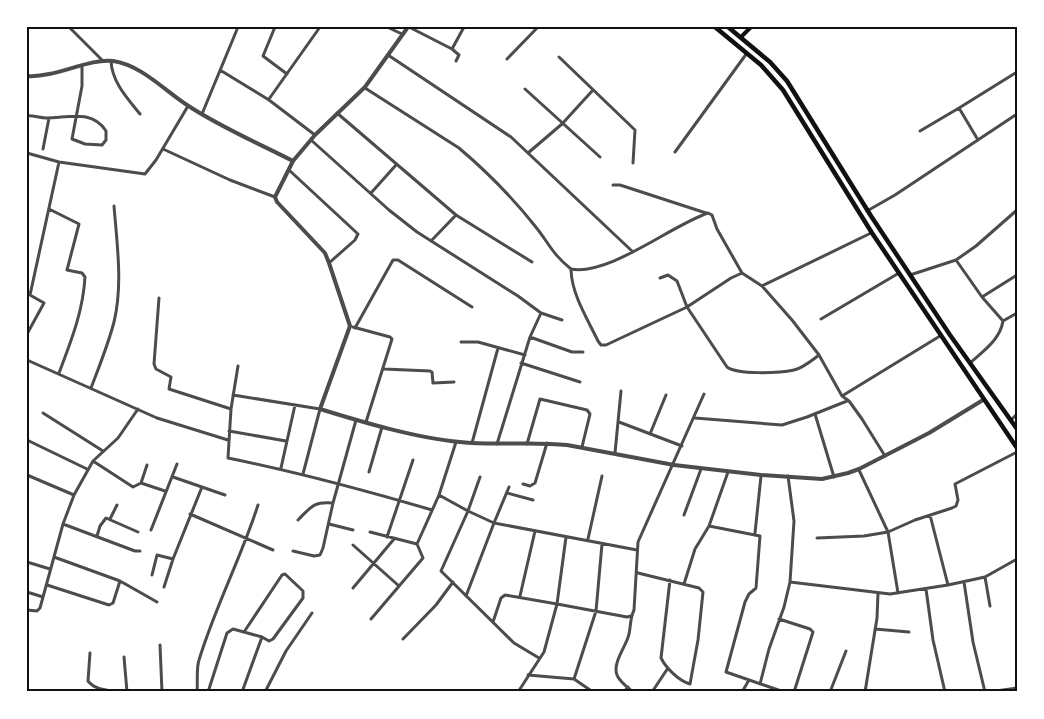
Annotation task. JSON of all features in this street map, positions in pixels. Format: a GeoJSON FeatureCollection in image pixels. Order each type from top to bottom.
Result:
{"type":"FeatureCollection","features":[{"type":"Feature","properties":{"kind":"highway"},"geometry":{"type":"LineString","coordinates":[[715,27],[747,53],[780,86],[898,273],[1017,448]]}},
{"type":"Feature","properties":{"kind":"highway"},"geometry":{"type":"LineString","coordinates":[[728,27],[780,72],[867,211],[1017,429]]}},
{"type":"Feature","properties":{"kind":"highway"},"geometry":{"type":"LineString","coordinates":[[820,151],[828,147]]}},
{"type":"Feature","properties":{"kind":"main road"},"geometry":{"type":"LineString","coordinates":[[741,37],[752,27]]}},
{"type":"Feature","properties":{"kind":"street"},"geometry":{"type":"LineString","coordinates":[[69,27],[103,61]]}},
{"type":"Feature","properties":{"kind":"street"},"geometry":{"type":"LineString","coordinates":[[202,114],[238,27]]}},
{"type":"Feature","properties":{"kind":"street"},"geometry":{"type":"LineString","coordinates":[[274,27],[265,46],[263,57],[287,74]]}},
{"type":"Feature","properties":{"kind":"street"},"geometry":{"type":"LineString","coordinates":[[269,100],[320,27]]}},
{"type":"Feature","properties":{"kind":"street"},"geometry":{"type":"LineString","coordinates":[[387,27],[402,34]]}},
{"type":"Feature","properties":{"kind":"street"},"geometry":{"type":"LineString","coordinates":[[274,197],[293,161],[315,135],[364,87],[408,27],[452,49],[459,55],[456,61]]}},
{"type":"Feature","properties":{"kind":"street"},"geometry":{"type":"LineString","coordinates":[[452,49],[464,27]]}},
{"type":"Feature","properties":{"kind":"street"},"geometry":{"type":"LineString","coordinates":[[507,58],[538,27]]}},
{"type":"Feature","properties":{"kind":"street"},"geometry":{"type":"LineString","coordinates":[[675,152],[747,53]]}},
{"type":"Feature","properties":{"kind":"street"},"geometry":{"type":"LineString","coordinates":[[388,55],[434,88],[489,121],[528,153],[633,252]]}},
{"type":"Feature","properties":{"kind":"street"},"geometry":{"type":"LineString","coordinates":[[559,57],[635,130],[633,163]]}},
{"type":"Feature","properties":{"kind":"street"},"geometry":{"type":"LineString","coordinates":[[27,76],[51,74],[103,61],[130,66],[188,106],[293,161]]}},
{"type":"Feature","properties":{"kind":"street"},"geometry":{"type":"LineString","coordinates":[[111,61],[112,72],[121,91],[140,114]]}},
{"type":"Feature","properties":{"kind":"street"},"geometry":{"type":"LineString","coordinates":[[27,116],[49,118],[78,116],[95,119],[106,131],[102,145],[85,144],[72,139],[78,116],[82,66]]}},
{"type":"Feature","properties":{"kind":"street"},"geometry":{"type":"LineString","coordinates":[[220,70],[269,100],[315,135]]}},
{"type":"Feature","properties":{"kind":"street"},"geometry":{"type":"LineString","coordinates":[[920,130],[1017,72]]}},
{"type":"Feature","properties":{"kind":"street"},"geometry":{"type":"LineString","coordinates":[[364,87],[471,158],[519,207],[544,237],[550,250],[570,269],[580,270],[610,262],[633,252],[691,218],[708,213]]}},
{"type":"Feature","properties":{"kind":"street"},"geometry":{"type":"LineString","coordinates":[[525,89],[600,157]]}},
{"type":"Feature","properties":{"kind":"street"},"geometry":{"type":"LineString","coordinates":[[528,153],[562,124],[593,90]]}},
{"type":"Feature","properties":{"kind":"street"},"geometry":{"type":"LineString","coordinates":[[27,153],[59,162],[145,174],[163,149],[188,106]]}},
{"type":"Feature","properties":{"kind":"street"},"geometry":{"type":"LineString","coordinates":[[959,108],[978,140]]}},
{"type":"Feature","properties":{"kind":"street"},"geometry":{"type":"LineString","coordinates":[[337,114],[456,215],[532,262]]}},
{"type":"Feature","properties":{"kind":"street"},"geometry":{"type":"LineString","coordinates":[[867,211],[1017,114]]}},
{"type":"Feature","properties":{"kind":"street"},"geometry":{"type":"LineString","coordinates":[[43,149],[49,118]]}},
{"type":"Feature","properties":{"kind":"street"},"geometry":{"type":"LineString","coordinates":[[311,140],[404,222],[541,313],[562,320]]}},
{"type":"Feature","properties":{"kind":"street"},"geometry":{"type":"LineString","coordinates":[[163,149],[230,180],[274,197],[321,249],[329,262],[352,327]]}},
{"type":"Feature","properties":{"kind":"street"},"geometry":{"type":"LineString","coordinates":[[27,334],[44,303],[30,295],[59,162]]}},
{"type":"Feature","properties":{"kind":"street"},"geometry":{"type":"LineString","coordinates":[[371,193],[396,165]]}},
{"type":"Feature","properties":{"kind":"street"},"geometry":{"type":"LineString","coordinates":[[289,170],[358,234],[355,240],[329,262]]}},
{"type":"Feature","properties":{"kind":"street"},"geometry":{"type":"LineString","coordinates":[[613,185],[631,188],[708,213],[713,217],[742,273],[762,286],[819,355],[842,396],[849,401],[885,456]]}},
{"type":"Feature","properties":{"kind":"street"},"geometry":{"type":"LineString","coordinates":[[91,388],[114,321],[119,284],[114,206]]}},
{"type":"Feature","properties":{"kind":"street"},"geometry":{"type":"LineString","coordinates":[[49,209],[79,224],[68,270],[82,273],[85,277],[83,303],[78,323],[59,373]]}},
{"type":"Feature","properties":{"kind":"street"},"geometry":{"type":"LineString","coordinates":[[910,275],[956,260],[976,246],[1017,210]]}},
{"type":"Feature","properties":{"kind":"street"},"geometry":{"type":"LineString","coordinates":[[431,241],[456,215]]}},
{"type":"Feature","properties":{"kind":"street"},"geometry":{"type":"LineString","coordinates":[[762,286],[872,233]]}},
{"type":"Feature","properties":{"kind":"street"},"geometry":{"type":"LineString","coordinates":[[303,474],[320,409],[352,327],[391,261],[395,259],[472,306]]}},
{"type":"Feature","properties":{"kind":"street"},"geometry":{"type":"LineString","coordinates":[[956,260],[982,297],[1003,321]]}},
{"type":"Feature","properties":{"kind":"street"},"geometry":{"type":"LineString","coordinates":[[570,269],[572,284],[601,345],[606,345],[687,307],[742,273]]}},
{"type":"Feature","properties":{"kind":"street"},"geometry":{"type":"LineString","coordinates":[[821,319],[898,273]]}},
{"type":"Feature","properties":{"kind":"street"},"geometry":{"type":"LineString","coordinates":[[660,278],[668,275],[674,277],[687,307],[731,370],[766,372],[796,370],[819,355]]}},
{"type":"Feature","properties":{"kind":"street"},"geometry":{"type":"LineString","coordinates":[[982,297],[1017,275]]}},
{"type":"Feature","properties":{"kind":"street"},"geometry":{"type":"LineString","coordinates":[[159,298],[154,364],[156,369],[171,377],[169,389],[231,409]]}},
{"type":"Feature","properties":{"kind":"street"},"geometry":{"type":"LineString","coordinates":[[497,444],[521,363],[541,313]]}},
{"type":"Feature","properties":{"kind":"street"},"geometry":{"type":"LineString","coordinates":[[970,363],[999,334],[1003,321],[1017,313]]}},
{"type":"Feature","properties":{"kind":"street"},"geometry":{"type":"LineString","coordinates":[[352,327],[391,338],[366,422]]}},
{"type":"Feature","properties":{"kind":"street"},"geometry":{"type":"LineString","coordinates":[[842,396],[940,336]]}},
{"type":"Feature","properties":{"kind":"street"},"geometry":{"type":"LineString","coordinates":[[530,337],[572,352],[583,351]]}},
{"type":"Feature","properties":{"kind":"street"},"geometry":{"type":"LineString","coordinates":[[461,342],[478,342],[525,355]]}},
{"type":"Feature","properties":{"kind":"street"},"geometry":{"type":"LineString","coordinates":[[472,443],[498,348]]}},
{"type":"Feature","properties":{"kind":"street"},"geometry":{"type":"LineString","coordinates":[[27,360],[157,418],[228,440]]}},
{"type":"Feature","properties":{"kind":"street"},"geometry":{"type":"LineString","coordinates":[[521,363],[580,382]]}},
{"type":"Feature","properties":{"kind":"street"},"geometry":{"type":"LineString","coordinates":[[238,366],[231,409],[228,458],[281,468],[432,510]]}},
{"type":"Feature","properties":{"kind":"street"},"geometry":{"type":"LineString","coordinates":[[383,369],[430,371],[433,374],[433,383],[454,382]]}},
{"type":"Feature","properties":{"kind":"street"},"geometry":{"type":"LineString","coordinates":[[615,453],[621,391]]}},
{"type":"Feature","properties":{"kind":"street"},"geometry":{"type":"LineString","coordinates":[[633,692],[616,673],[629,635],[634,610],[637,550],[704,394]]}},
{"type":"Feature","properties":{"kind":"street"},"geometry":{"type":"LineString","coordinates":[[233,395],[320,409],[356,420],[456,442],[547,443],[582,447],[701,469],[812,479],[834,477],[859,469],[929,433],[983,400]]}},
{"type":"Feature","properties":{"kind":"street"},"geometry":{"type":"LineString","coordinates":[[650,434],[666,395]]}},
{"type":"Feature","properties":{"kind":"street"},"geometry":{"type":"LineString","coordinates":[[527,444],[540,399],[586,410],[590,414],[582,447]]}},
{"type":"Feature","properties":{"kind":"street"},"geometry":{"type":"LineString","coordinates":[[695,418],[786,424],[849,401]]}},
{"type":"Feature","properties":{"kind":"street"},"geometry":{"type":"LineString","coordinates":[[281,468],[295,405]]}},
{"type":"Feature","properties":{"kind":"street"},"geometry":{"type":"LineString","coordinates":[[27,610],[39,610],[63,524],[87,469],[118,438],[138,409]]}},
{"type":"Feature","properties":{"kind":"street"},"geometry":{"type":"LineString","coordinates":[[43,414],[103,451]]}},
{"type":"Feature","properties":{"kind":"street"},"geometry":{"type":"LineString","coordinates":[[814,414],[834,477]]}},
{"type":"Feature","properties":{"kind":"street"},"geometry":{"type":"LineString","coordinates":[[1011,420],[1017,414]]}},
{"type":"Feature","properties":{"kind":"street"},"geometry":{"type":"LineString","coordinates":[[293,551],[314,556],[320,555],[356,420]]}},
{"type":"Feature","properties":{"kind":"street"},"geometry":{"type":"LineString","coordinates":[[619,422],[682,446]]}},
{"type":"Feature","properties":{"kind":"street"},"geometry":{"type":"LineString","coordinates":[[369,472],[382,426]]}},
{"type":"Feature","properties":{"kind":"street"},"geometry":{"type":"LineString","coordinates":[[229,431],[286,441]]}},
{"type":"Feature","properties":{"kind":"street"},"geometry":{"type":"LineString","coordinates":[[27,440],[87,469]]}},
{"type":"Feature","properties":{"kind":"street"},"geometry":{"type":"LineString","coordinates":[[371,619],[423,558],[417,544],[439,495],[456,442]]}},
{"type":"Feature","properties":{"kind":"street"},"geometry":{"type":"LineString","coordinates":[[523,484],[531,486],[535,483],[547,443]]}},
{"type":"Feature","properties":{"kind":"street"},"geometry":{"type":"LineString","coordinates":[[817,538],[864,536],[888,532],[930,514],[956,506],[958,501],[955,484],[1017,452]]}},
{"type":"Feature","properties":{"kind":"street"},"geometry":{"type":"LineString","coordinates":[[387,537],[413,460]]}},
{"type":"Feature","properties":{"kind":"street"},"geometry":{"type":"LineString","coordinates":[[93,461],[131,487],[141,483],[147,465]]}},
{"type":"Feature","properties":{"kind":"street"},"geometry":{"type":"LineString","coordinates":[[151,530],[177,464]]}},
{"type":"Feature","properties":{"kind":"street"},"geometry":{"type":"LineString","coordinates":[[684,515],[701,469]]}},
{"type":"Feature","properties":{"kind":"street"},"geometry":{"type":"LineString","coordinates":[[859,469],[888,532],[898,592]]}},
{"type":"Feature","properties":{"kind":"street"},"geometry":{"type":"LineString","coordinates":[[684,584],[695,549],[709,526],[728,472]]}},
{"type":"Feature","properties":{"kind":"street"},"geometry":{"type":"LineString","coordinates":[[27,475],[74,495]]}},
{"type":"Feature","properties":{"kind":"street"},"geometry":{"type":"LineString","coordinates":[[754,534],[761,475]]}},
{"type":"Feature","properties":{"kind":"street"},"geometry":{"type":"LineString","coordinates":[[588,539],[602,476]]}},
{"type":"Feature","properties":{"kind":"street"},"geometry":{"type":"LineString","coordinates":[[760,684],[790,582],[794,521],[788,476]]}},
{"type":"Feature","properties":{"kind":"street"},"geometry":{"type":"LineString","coordinates":[[173,477],[225,495]]}},
{"type":"Feature","properties":{"kind":"street"},"geometry":{"type":"LineString","coordinates":[[480,477],[468,511],[442,568],[443,573],[514,643],[539,658]]}},
{"type":"Feature","properties":{"kind":"street"},"geometry":{"type":"LineString","coordinates":[[141,483],[165,491]]}},
{"type":"Feature","properties":{"kind":"street"},"geometry":{"type":"LineString","coordinates":[[164,587],[202,487]]}},
{"type":"Feature","properties":{"kind":"street"},"geometry":{"type":"LineString","coordinates":[[466,596],[509,487]]}},
{"type":"Feature","properties":{"kind":"street"},"geometry":{"type":"LineString","coordinates":[[507,494],[534,500]]}},
{"type":"Feature","properties":{"kind":"street"},"geometry":{"type":"LineString","coordinates":[[439,495],[494,523],[637,550]]}},
{"type":"Feature","properties":{"kind":"street"},"geometry":{"type":"LineString","coordinates":[[298,520],[315,504],[333,502]]}},
{"type":"Feature","properties":{"kind":"street"},"geometry":{"type":"LineString","coordinates":[[110,519],[117,505]]}},
{"type":"Feature","properties":{"kind":"street"},"geometry":{"type":"LineString","coordinates":[[197,692],[199,659],[215,612],[247,539],[258,505]]}},
{"type":"Feature","properties":{"kind":"street"},"geometry":{"type":"LineString","coordinates":[[190,514],[273,550]]}},
{"type":"Feature","properties":{"kind":"street"},"geometry":{"type":"LineString","coordinates":[[930,514],[948,585]]}},
{"type":"Feature","properties":{"kind":"street"},"geometry":{"type":"LineString","coordinates":[[96,536],[106,518],[138,532]]}},
{"type":"Feature","properties":{"kind":"street"},"geometry":{"type":"LineString","coordinates":[[63,524],[140,551]]}},
{"type":"Feature","properties":{"kind":"street"},"geometry":{"type":"LineString","coordinates":[[329,524],[353,530]]}},
{"type":"Feature","properties":{"kind":"street"},"geometry":{"type":"LineString","coordinates":[[709,526],[760,536],[756,588],[745,602],[726,672],[784,692]]}},
{"type":"Feature","properties":{"kind":"street"},"geometry":{"type":"LineString","coordinates":[[520,597],[535,531]]}},
{"type":"Feature","properties":{"kind":"street"},"geometry":{"type":"LineString","coordinates":[[370,532],[417,544]]}},
{"type":"Feature","properties":{"kind":"street"},"geometry":{"type":"LineString","coordinates":[[518,692],[548,643],[557,604],[566,537]]}},
{"type":"Feature","properties":{"kind":"street"},"geometry":{"type":"LineString","coordinates":[[353,588],[394,538]]}},
{"type":"Feature","properties":{"kind":"street"},"geometry":{"type":"LineString","coordinates":[[574,679],[596,611],[602,543]]}},
{"type":"Feature","properties":{"kind":"street"},"geometry":{"type":"LineString","coordinates":[[353,545],[375,562],[399,586]]}},
{"type":"Feature","properties":{"kind":"street"},"geometry":{"type":"LineString","coordinates":[[152,575],[158,555],[173,559]]}},
{"type":"Feature","properties":{"kind":"street"},"geometry":{"type":"LineString","coordinates":[[54,557],[120,581],[157,602]]}},
{"type":"Feature","properties":{"kind":"street"},"geometry":{"type":"LineString","coordinates":[[790,582],[878,593],[898,592],[926,589],[985,577],[1017,559]]}},
{"type":"Feature","properties":{"kind":"street"},"geometry":{"type":"LineString","coordinates":[[27,562],[50,569]]}},
{"type":"Feature","properties":{"kind":"street"},"geometry":{"type":"LineString","coordinates":[[637,573],[670,580],[699,588],[703,595],[691,683],[686,683],[668,668],[661,658],[670,580]]}},
{"type":"Feature","properties":{"kind":"street"},"geometry":{"type":"LineString","coordinates":[[208,692],[229,631],[233,629],[269,640],[273,639],[303,598],[303,591],[285,574],[282,574],[244,632]]}},
{"type":"Feature","properties":{"kind":"street"},"geometry":{"type":"LineString","coordinates":[[985,577],[990,606]]}},
{"type":"Feature","properties":{"kind":"street"},"geometry":{"type":"LineString","coordinates":[[46,585],[109,605],[113,603],[120,581]]}},
{"type":"Feature","properties":{"kind":"street"},"geometry":{"type":"LineString","coordinates":[[403,639],[436,605],[453,582]]}},
{"type":"Feature","properties":{"kind":"street"},"geometry":{"type":"LineString","coordinates":[[964,582],[973,642],[987,692],[1017,688]]}},
{"type":"Feature","properties":{"kind":"street"},"geometry":{"type":"LineString","coordinates":[[926,589],[933,640],[945,692]]}},
{"type":"Feature","properties":{"kind":"street"},"geometry":{"type":"LineString","coordinates":[[27,592],[43,597]]}},
{"type":"Feature","properties":{"kind":"street"},"geometry":{"type":"LineString","coordinates":[[865,692],[878,593]]}},
{"type":"Feature","properties":{"kind":"street"},"geometry":{"type":"LineString","coordinates":[[493,622],[503,596],[508,594],[631,616]]}},
{"type":"Feature","properties":{"kind":"street"},"geometry":{"type":"LineString","coordinates":[[265,692],[286,651],[312,613]]}},
{"type":"Feature","properties":{"kind":"street"},"geometry":{"type":"LineString","coordinates":[[779,619],[813,632],[794,692]]}},
{"type":"Feature","properties":{"kind":"street"},"geometry":{"type":"LineString","coordinates":[[875,629],[909,632]]}},
{"type":"Feature","properties":{"kind":"street"},"geometry":{"type":"LineString","coordinates":[[242,692],[262,637]]}},
{"type":"Feature","properties":{"kind":"street"},"geometry":{"type":"LineString","coordinates":[[160,645],[162,692]]}},
{"type":"Feature","properties":{"kind":"street"},"geometry":{"type":"LineString","coordinates":[[830,692],[846,651]]}},
{"type":"Feature","properties":{"kind":"street"},"geometry":{"type":"LineString","coordinates":[[90,653],[88,681],[90,684],[100,689],[117,692]]}},
{"type":"Feature","properties":{"kind":"street"},"geometry":{"type":"LineString","coordinates":[[124,657],[127,692]]}},
{"type":"Feature","properties":{"kind":"street"},"geometry":{"type":"LineString","coordinates":[[652,692],[668,668]]}},
{"type":"Feature","properties":{"kind":"street"},"geometry":{"type":"LineString","coordinates":[[528,675],[574,679],[593,692]]}},
{"type":"Feature","properties":{"kind":"street"},"geometry":{"type":"LineString","coordinates":[[742,692],[749,680]]}},
{"type":"Feature","properties":{"kind":"street"},"geometry":{"type":"LineString","coordinates":[[624,692],[628,687]]}}]}
